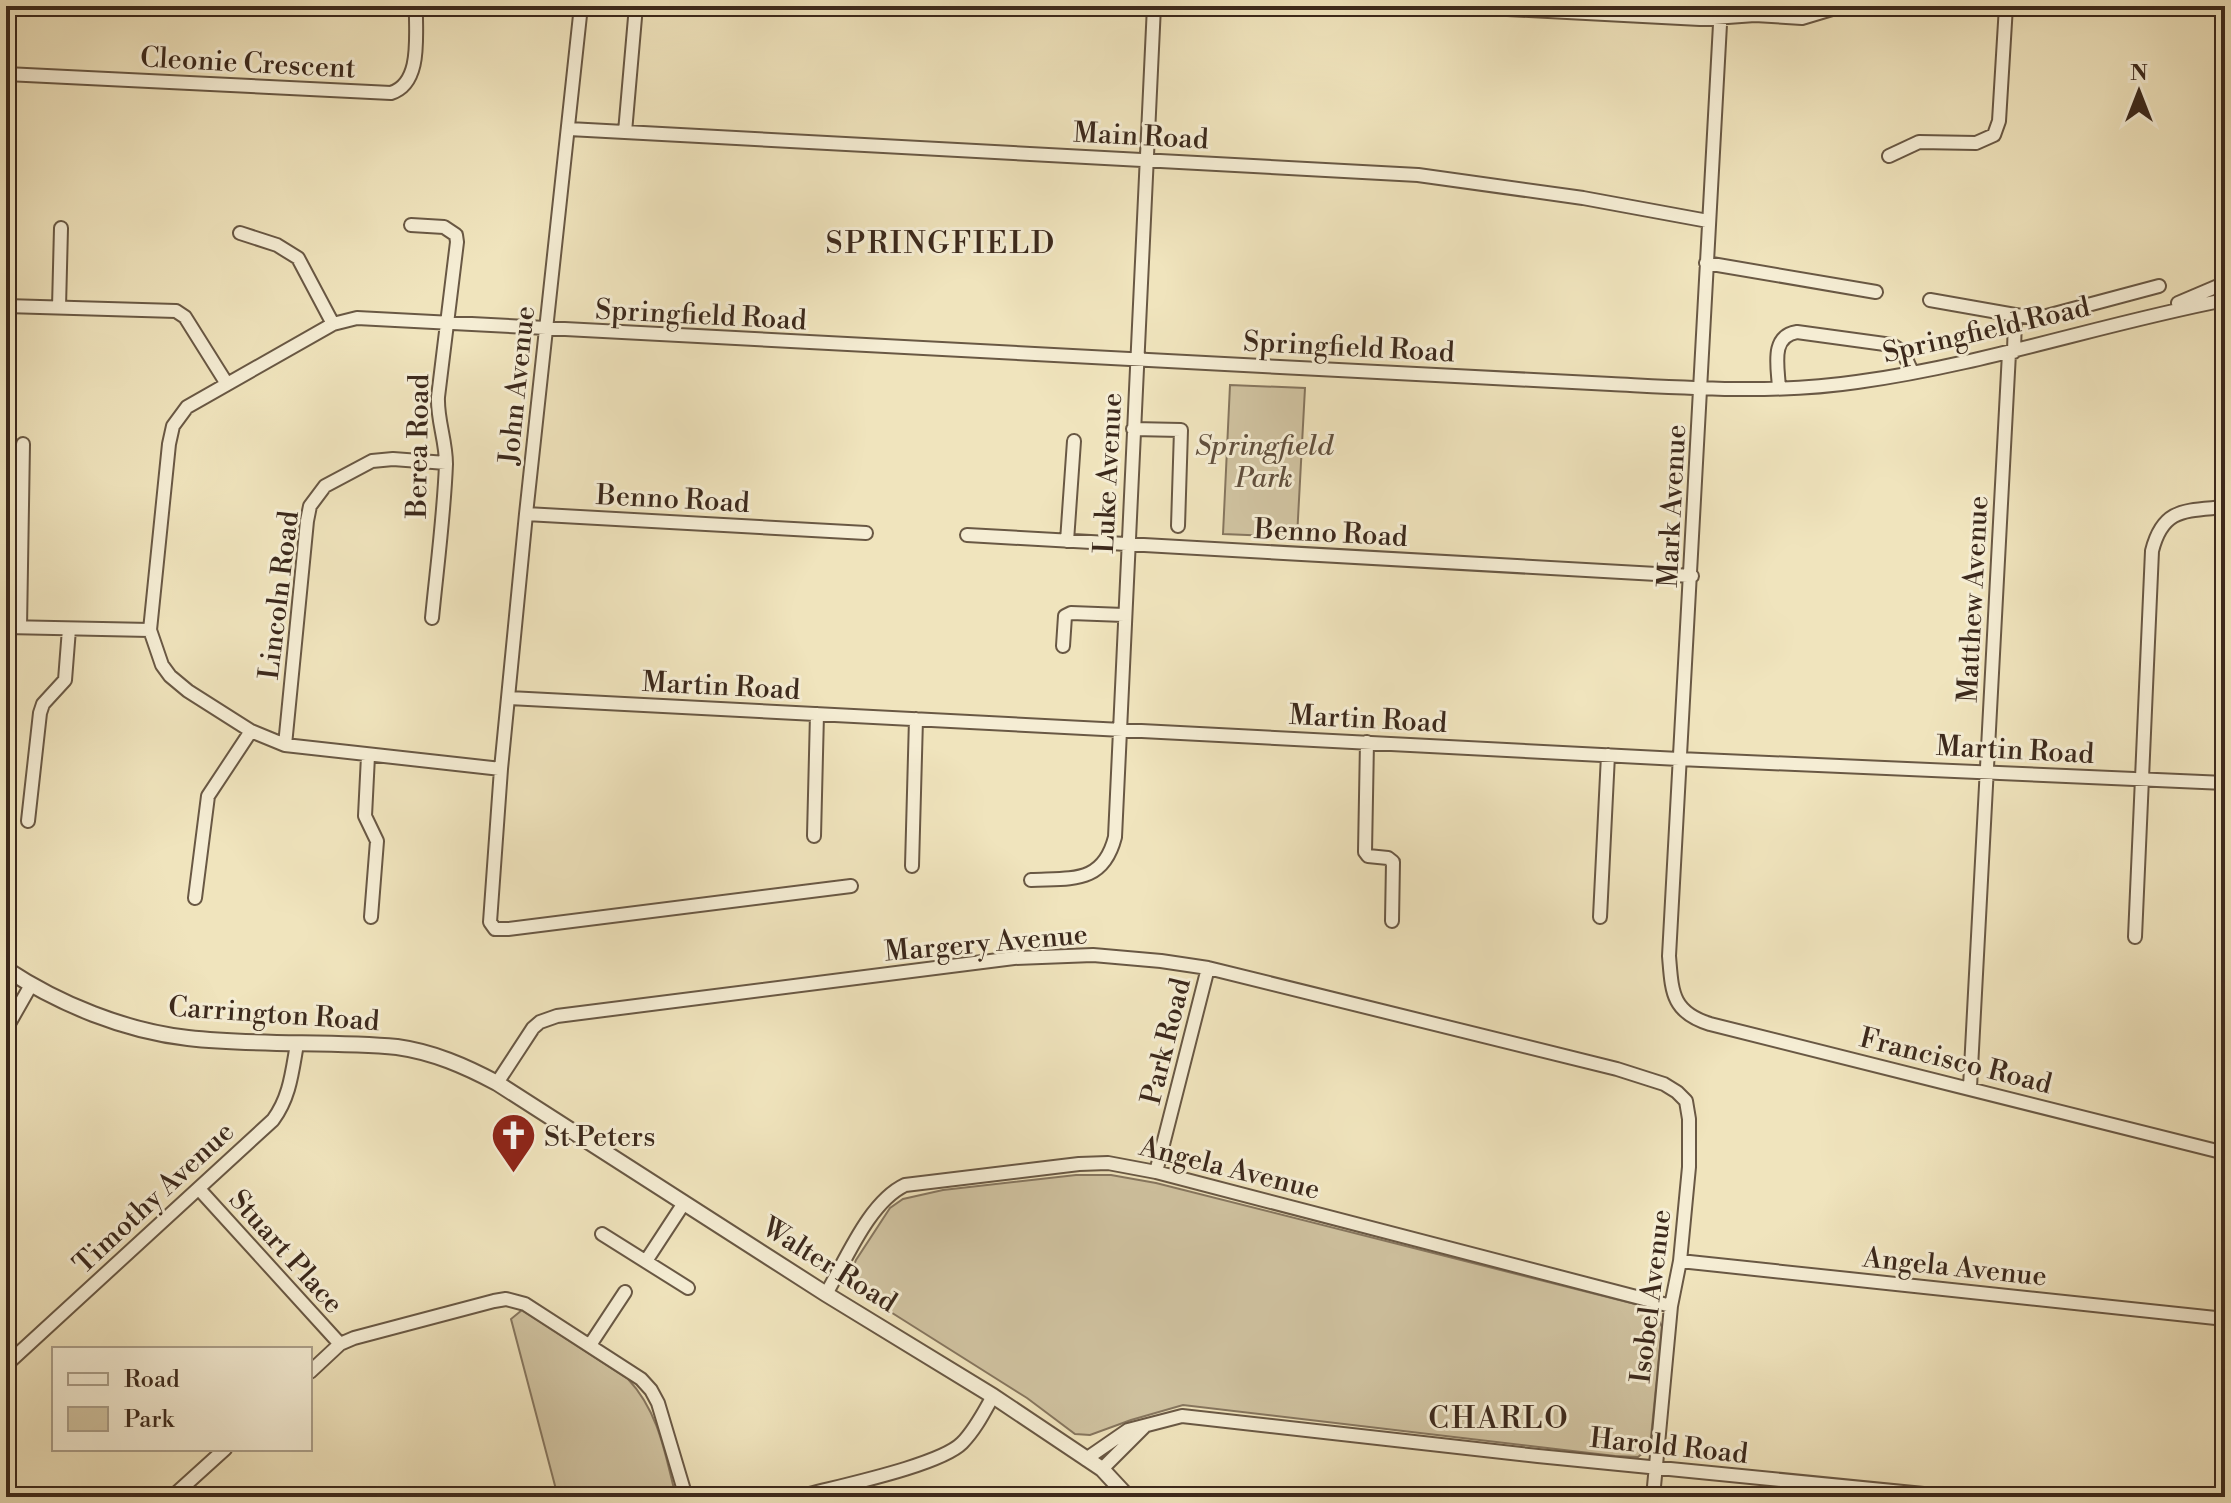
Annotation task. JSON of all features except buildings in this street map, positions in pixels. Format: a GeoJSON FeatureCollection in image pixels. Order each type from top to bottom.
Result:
{"type":"FeatureCollection","features":[{"type":"Feature","properties":{"kind":"street","name":"Cleonie Crescent"},"geometry":{"type":"LineString","coordinates":[[6,74],[391,93],[402,88],[412,73],[416,6]]}},
{"type":"Feature","properties":{"kind":"street","name":"John Avenue"},"geometry":{"type":"LineString","coordinates":[[581,6],[526,514],[501,769],[490,922],[495,929],[851,886]]}},
{"type":"Feature","properties":{"kind":"street"},"geometry":{"type":"LineString","coordinates":[[625,132],[636,6]]}},
{"type":"Feature","properties":{"kind":"street","name":"Luke Avenue"},"geometry":{"type":"LineString","coordinates":[[1031,880],[1078,878],[1093,873],[1104,864],[1115,837],[1154,6]]}},
{"type":"Feature","properties":{"kind":"street"},"geometry":{"type":"LineString","coordinates":[[1450,6],[1681,18],[1721,12],[1802,18],[1842,6]]}},
{"type":"Feature","properties":{"kind":"street"},"geometry":{"type":"LineString","coordinates":[[1889,156],[1919,142],[1976,143],[1994,135],[1999,121],[2006,6]]}},
{"type":"Feature","properties":{"kind":"street","name":"Mark Avenue"},"geometry":{"type":"LineString","coordinates":[[1678,1007],[1671,984],[1669,956],[1721,12]]}},
{"type":"Feature","properties":{"kind":"street","name":"Main Road"},"geometry":{"type":"LineString","coordinates":[[569,129],[1456,179],[1708,221]]}},
{"type":"Feature","properties":{"kind":"street","name":"Berea Road"},"geometry":{"type":"LineString","coordinates":[[411,225],[444,227],[456,235],[457,247],[438,408],[445,436],[446,463],[432,618]]}},
{"type":"Feature","properties":{"kind":"street"},"geometry":{"type":"LineString","coordinates":[[59,307],[61,228]]}},
{"type":"Feature","properties":{"kind":"street"},"geometry":{"type":"LineString","coordinates":[[240,233],[277,245],[298,258],[333,324],[187,407],[173,426],[150,630],[162,665],[188,691],[251,731],[285,745],[501,769]]}},
{"type":"Feature","properties":{"kind":"street"},"geometry":{"type":"LineString","coordinates":[[1706,263],[1876,292]]}},
{"type":"Feature","properties":{"kind":"street","name":"Springfield Road"},"geometry":{"type":"LineString","coordinates":[[333,324],[357,318],[546,331],[1700,388],[1779,388],[1855,383],[2011,352],[2141,316],[2225,283]]}},
{"type":"Feature","properties":{"kind":"street"},"geometry":{"type":"LineString","coordinates":[[1930,300],[2039,318],[2159,286]]}},
{"type":"Feature","properties":{"kind":"street","name":"Springfield Road"},"geometry":{"type":"LineString","coordinates":[[2141,316],[2225,300]]}},
{"type":"Feature","properties":{"kind":"street"},"geometry":{"type":"LineString","coordinates":[[6,306],[176,311],[185,317],[227,384]]}},
{"type":"Feature","properties":{"kind":"street","name":"Matthew Avenue"},"geometry":{"type":"LineString","coordinates":[[1970,1087],[1986,771],[2015,315]]}},
{"type":"Feature","properties":{"kind":"street"},"geometry":{"type":"LineString","coordinates":[[1779,388],[1778,345],[1783,337],[1797,332],[1892,345],[1903,352],[1912,372]]}},
{"type":"Feature","properties":{"kind":"street"},"geometry":{"type":"LineString","coordinates":[[1133,429],[1181,430],[1178,526]]}},
{"type":"Feature","properties":{"kind":"street"},"geometry":{"type":"LineString","coordinates":[[1067,541],[1074,441]]}},
{"type":"Feature","properties":{"kind":"street"},"geometry":{"type":"LineString","coordinates":[[20,627],[23,444]]}},
{"type":"Feature","properties":{"kind":"street","name":"Lincoln Road"},"geometry":{"type":"LineString","coordinates":[[285,745],[310,506],[325,486],[372,461],[393,459],[446,463]]}},
{"type":"Feature","properties":{"kind":"street"},"geometry":{"type":"LineString","coordinates":[[2135,937],[2152,551],[2164,521],[2176,515],[2225,507]]}},
{"type":"Feature","properties":{"kind":"street","name":"Benno Road"},"geometry":{"type":"LineString","coordinates":[[526,514],[866,533]]}},
{"type":"Feature","properties":{"kind":"street","name":"Benno Road"},"geometry":{"type":"LineString","coordinates":[[967,535],[1692,576]]}},
{"type":"Feature","properties":{"kind":"street"},"geometry":{"type":"LineString","coordinates":[[1063,646],[1065,616],[1071,613],[1124,615]]}},
{"type":"Feature","properties":{"kind":"street"},"geometry":{"type":"LineString","coordinates":[[6,627],[150,630]]}},
{"type":"Feature","properties":{"kind":"street"},"geometry":{"type":"LineString","coordinates":[[28,821],[40,713],[43,704],[65,680],[69,629]]}},
{"type":"Feature","properties":{"kind":"street","name":"Martin Road"},"geometry":{"type":"LineString","coordinates":[[509,698],[1679,759],[2225,783]]}},
{"type":"Feature","properties":{"kind":"street"},"geometry":{"type":"LineString","coordinates":[[814,836],[817,714]]}},
{"type":"Feature","properties":{"kind":"street"},"geometry":{"type":"LineString","coordinates":[[912,866],[916,719]]}},
{"type":"Feature","properties":{"kind":"street"},"geometry":{"type":"LineString","coordinates":[[195,898],[208,796],[251,731]]}},
{"type":"Feature","properties":{"kind":"street"},"geometry":{"type":"LineString","coordinates":[[1367,742],[1365,852],[1368,856],[1388,858],[1393,862],[1392,921]]}},
{"type":"Feature","properties":{"kind":"street"},"geometry":{"type":"LineString","coordinates":[[1600,917],[1608,755]]}},
{"type":"Feature","properties":{"kind":"street"},"geometry":{"type":"LineString","coordinates":[[368,756],[365,816],[377,841],[371,917]]}},
{"type":"Feature","properties":{"kind":"street","name":"Margery Avenue"},"geometry":{"type":"LineString","coordinates":[[497,1083],[533,1028],[557,1016],[1014,958],[1093,955],[1208,968],[1617,1069],[1664,1084],[1686,1101]]}},
{"type":"Feature","properties":{"kind":"street","name":"Park Road"},"geometry":{"type":"LineString","coordinates":[[1156,1172],[1208,968]]}},
{"type":"Feature","properties":{"kind":"street","name":"Carrington Road"},"geometry":{"type":"LineString","coordinates":[[6,969],[31,985],[116,1022],[143,1030],[185,1038],[368,1044],[421,1051],[497,1083]]}},
{"type":"Feature","properties":{"kind":"street"},"geometry":{"type":"LineString","coordinates":[[6,1029],[31,985]]}},
{"type":"Feature","properties":{"kind":"street","name":"Francisco Road"},"geometry":{"type":"LineString","coordinates":[[1678,1007],[1691,1017],[1710,1024],[2225,1153]]}},
{"type":"Feature","properties":{"kind":"street","name":"Timothy Avenue"},"geometry":{"type":"LineString","coordinates":[[6,1365],[273,1120],[289,1093],[297,1044]]}},
{"type":"Feature","properties":{"kind":"street","name":"Walter Road"},"geometry":{"type":"LineString","coordinates":[[497,1083],[826,1294],[993,1396],[1102,1469],[1128,1497]]}},
{"type":"Feature","properties":{"kind":"street","name":"Isobel Avenue"},"geometry":{"type":"LineString","coordinates":[[1653,1497],[1671,1306],[1680,1261],[1690,1136],[1686,1101]]}},
{"type":"Feature","properties":{"kind":"street","name":"Angela Avenue"},"geometry":{"type":"LineString","coordinates":[[826,1294],[878,1205],[905,1185],[1108,1163],[1156,1172],[1671,1306]]}},
{"type":"Feature","properties":{"kind":"street","name":"Stuart Place"},"geometry":{"type":"LineString","coordinates":[[199,1189],[340,1344]]}},
{"type":"Feature","properties":{"kind":"street"},"geometry":{"type":"LineString","coordinates":[[646,1261],[684,1203]]}},
{"type":"Feature","properties":{"kind":"street"},"geometry":{"type":"LineString","coordinates":[[602,1234],[688,1288]]}},
{"type":"Feature","properties":{"kind":"street","name":"Angela Avenue"},"geometry":{"type":"LineString","coordinates":[[1680,1261],[2225,1319]]}},
{"type":"Feature","properties":{"kind":"street"},"geometry":{"type":"LineString","coordinates":[[590,1345],[625,1292]]}},
{"type":"Feature","properties":{"kind":"street"},"geometry":{"type":"LineString","coordinates":[[312,1370],[340,1344],[364,1335],[506,1299],[525,1304],[641,1379],[651,1390],[658,1403],[686,1497]]}},
{"type":"Feature","properties":{"kind":"street"},"geometry":{"type":"LineString","coordinates":[[798,1497],[950,1452],[973,1428],[993,1396]]}},
{"type":"Feature","properties":{"kind":"street","name":"Harold Road"},"geometry":{"type":"LineString","coordinates":[[1086,1459],[1121,1434],[1182,1416],[1954,1497]]}},
{"type":"Feature","properties":{"kind":"street"},"geometry":{"type":"LineString","coordinates":[[1102,1469],[1144,1427]]}},
{"type":"Feature","properties":{"kind":"street"},"geometry":{"type":"LineString","coordinates":[[172,1497],[223,1451]]}},
{"type":"Feature","properties":{"kind":"green space","name":"Springfield Park"},"geometry":{"type":"Polygon","coordinates":[[[1230,385],[1305,388],[1297,537],[1223,534],[1230,385]]]}},
{"type":"Feature","properties":{"kind":"green space"},"geometry":{"type":"Polygon","coordinates":[[[1076,1175],[1111,1175],[1156,1183],[1647,1307],[1662,1327],[1650,1447],[1638,1457],[1615,1456],[1183,1405],[1090,1435],[1075,1434],[1027,1398],[851,1287],[850,1275],[856,1260],[890,1208],[903,1199],[943,1190],[1076,1175]]]}},
{"type":"Feature","properties":{"kind":"green space"},"geometry":{"type":"Polygon","coordinates":[[[522,1310],[628,1379],[639,1392],[654,1420],[676,1497],[558,1497],[511,1319],[522,1310]]]}},
{"type":"Feature","properties":{"kind":"place","name":"St Peters"},"geometry":{"type":"Point","coordinates":[513,1175]}},
{"type":"Feature","properties":{"kind":"district","name":"SPRINGFIELD"},"geometry":{"type":"Point","coordinates":[941,243]}},
{"type":"Feature","properties":{"kind":"district","name":"CHARLO"},"geometry":{"type":"Point","coordinates":[1499,1418]}}]}
